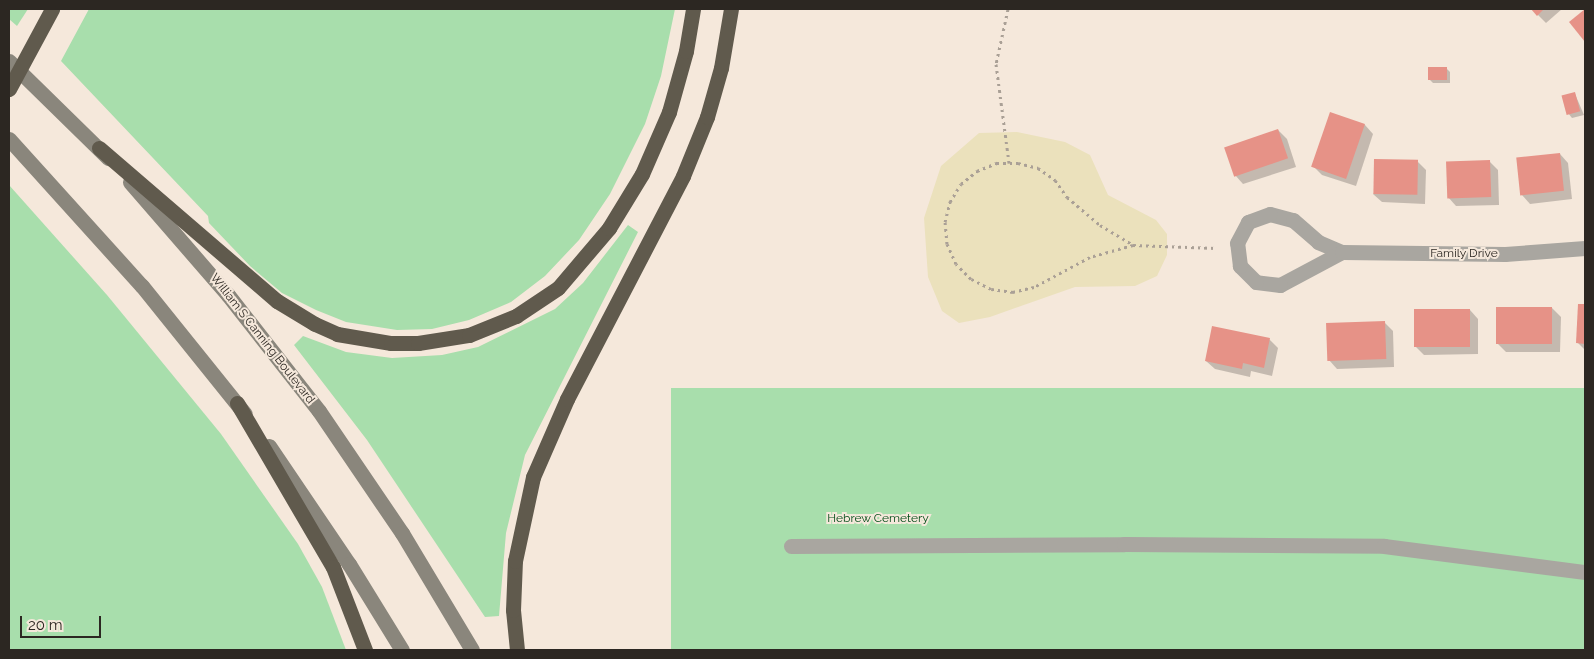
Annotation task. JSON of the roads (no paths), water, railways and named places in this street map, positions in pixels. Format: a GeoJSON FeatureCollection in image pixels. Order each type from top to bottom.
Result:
{"type":"FeatureCollection","features":[{"type":"Feature","properties":{"kind":"highway"},"geometry":{"type":"LineString","coordinates":[[9,89],[52,9]]}},
{"type":"Feature","properties":{"kind":"highway"},"geometry":{"type":"LineString","coordinates":[[99,148],[277,301],[315,324],[337,334],[391,343],[436,341],[469,335],[516,316],[551,293],[576,270],[609,228],[642,174],[670,112],[686,50],[693,9]]}},
{"type":"Feature","properties":{"kind":"highway"},"geometry":{"type":"LineString","coordinates":[[517,650],[513,610],[515,561],[533,477],[567,398],[683,176],[706,117],[721,68],[731,9]]}},
{"type":"Feature","properties":{"kind":"highway"},"geometry":{"type":"LineString","coordinates":[[237,403],[333,567],[365,650]]}},
{"type":"Feature","properties":{"kind":"main road","name":"William S Canning Boulevard"},"geometry":{"type":"LineString","coordinates":[[9,61],[99,148],[181,238],[296,380],[402,533],[472,650]]}},
{"type":"Feature","properties":{"kind":"main road"},"geometry":{"type":"LineString","coordinates":[[9,139],[123,265],[237,403],[322,522],[402,650]]}},
{"type":"Feature","properties":{"kind":"street","name":"Family Drive"},"geometry":{"type":"LineString","coordinates":[[1342,252],[1311,266],[1291,280],[1268,285],[1247,275],[1240,266],[1236,249],[1241,232],[1248,222],[1270,214],[1293,220],[1318,242],[1342,252],[1505,254],[1585,248]]}},
{"type":"Feature","properties":{"kind":"street"},"geometry":{"type":"LineString","coordinates":[[792,546],[1124,544],[1384,546],[1585,572]]}},
{"type":"Feature","properties":{"kind":"park label","name":"Hebrew Cemetery"},"geometry":{"type":"Point","coordinates":[878,519]}}]}
